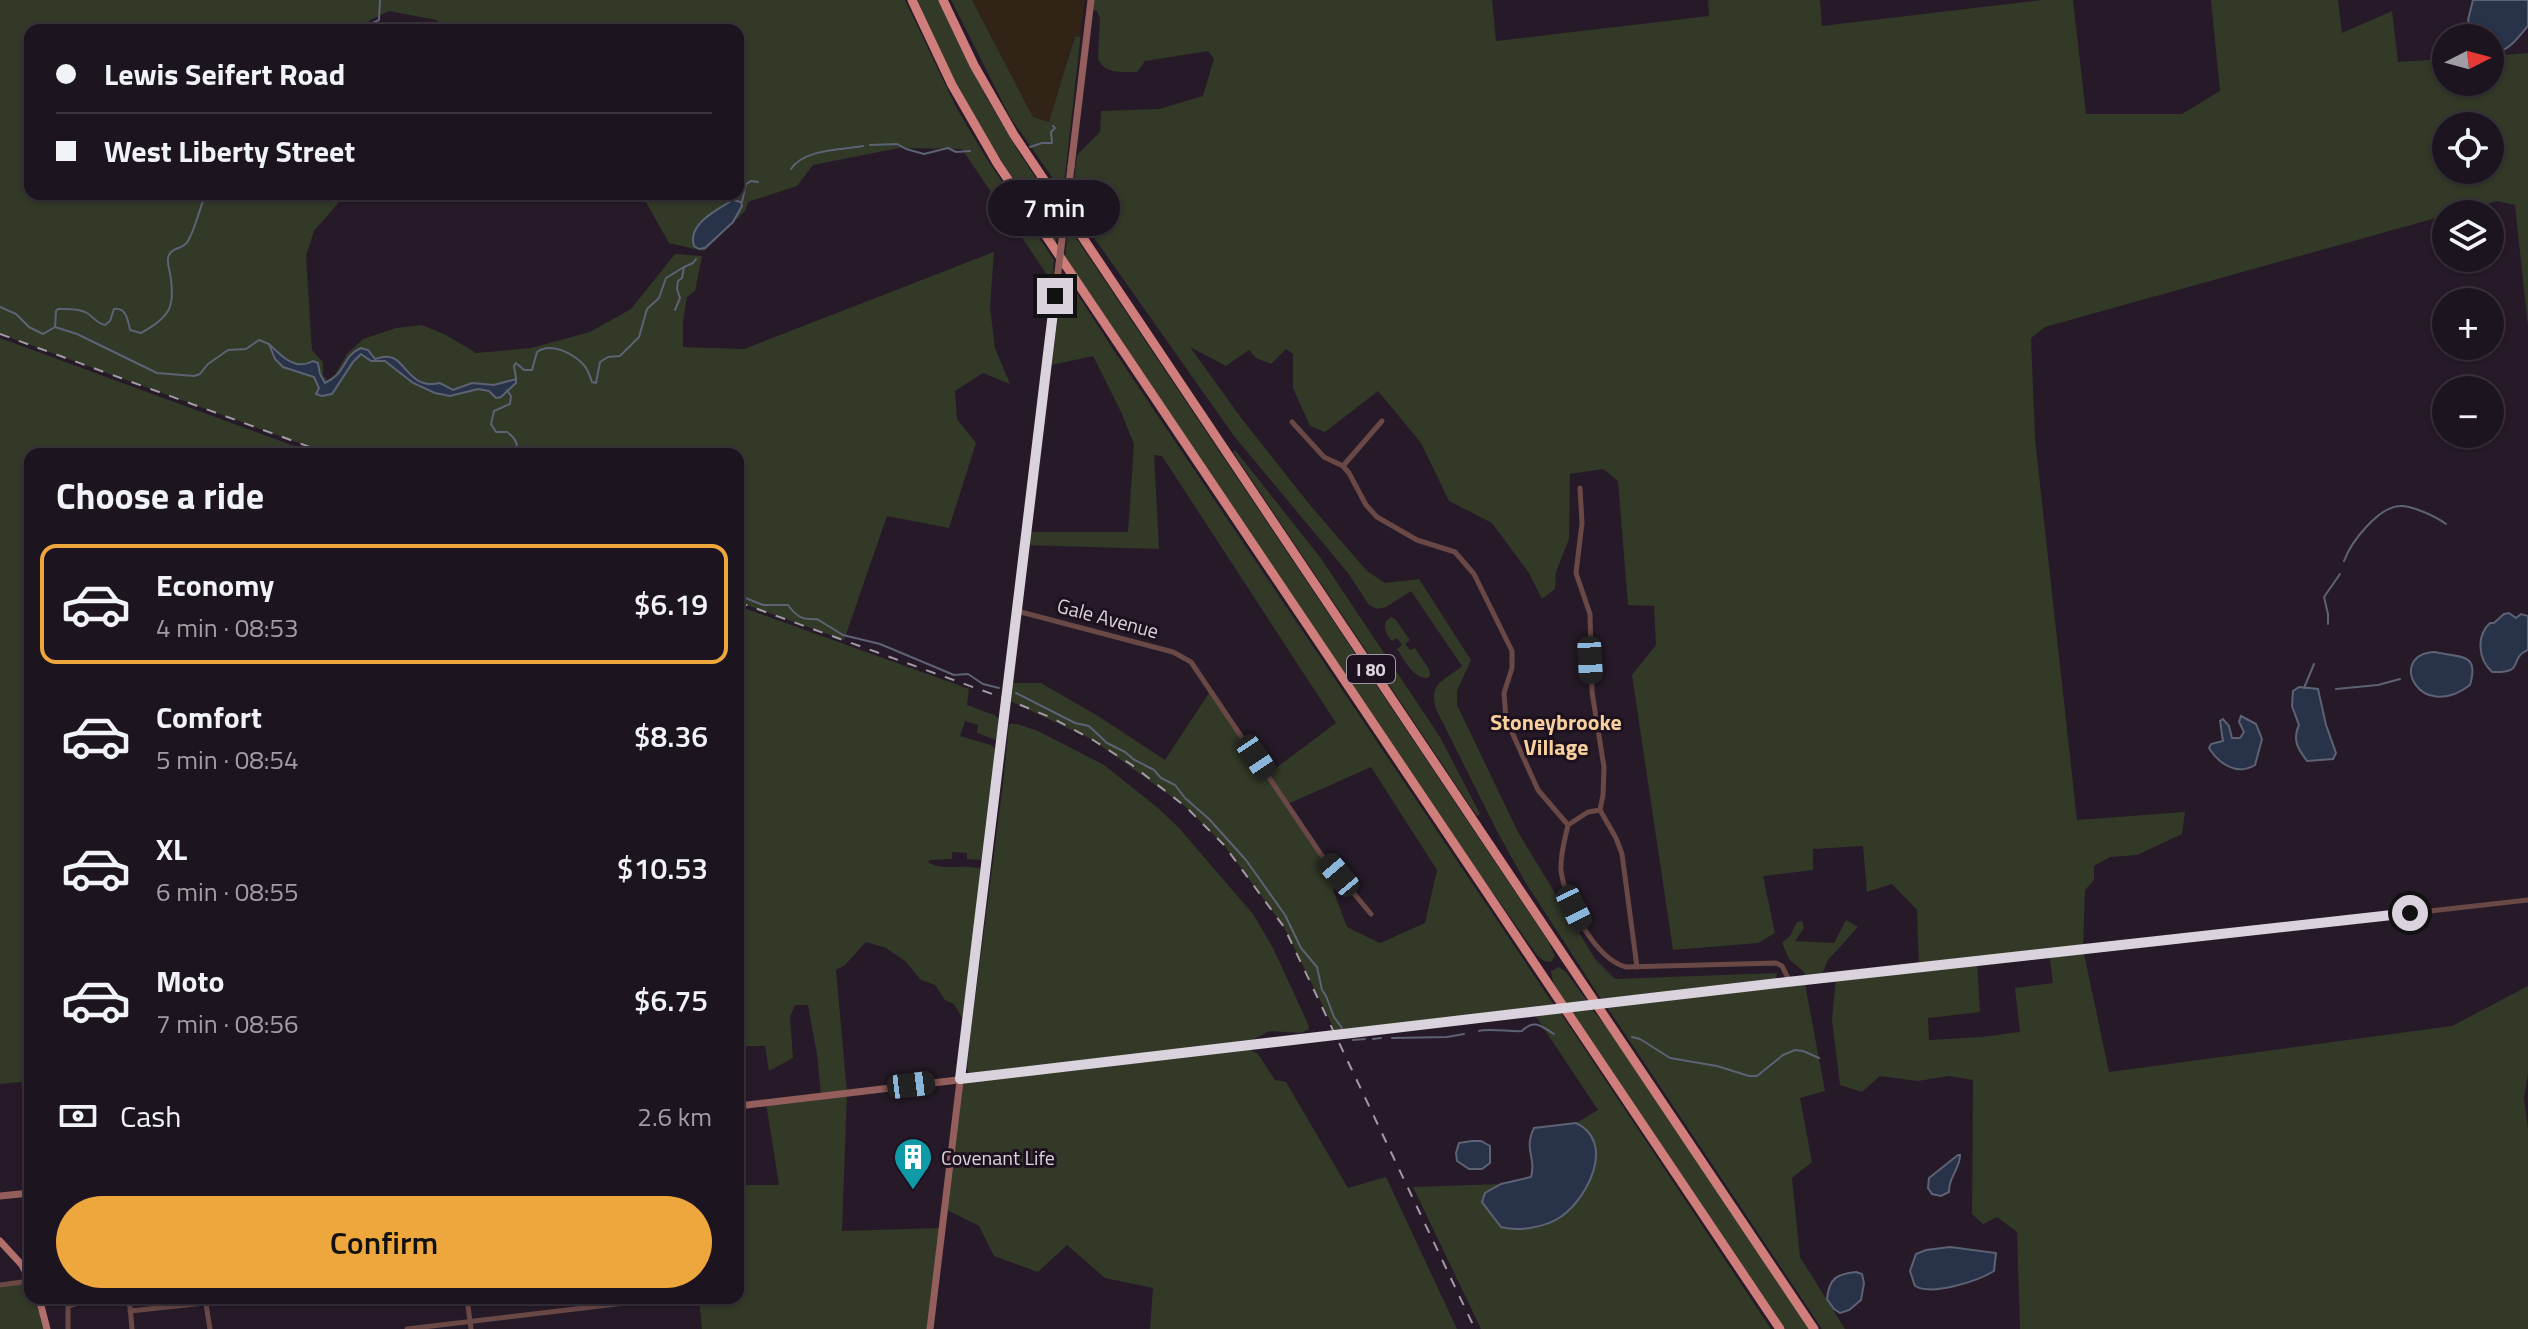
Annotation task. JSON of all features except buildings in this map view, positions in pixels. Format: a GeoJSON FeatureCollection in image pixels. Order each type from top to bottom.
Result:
{"type":"FeatureCollection","features":[{"type":"Feature","properties":{"kind":"highway","name":"I 80"},"geometry":{"type":"LineString","coordinates":[[912,0],[952,85],[997,163],[1780,1329]]}},
{"type":"Feature","properties":{"kind":"highway","name":"I 80"},"geometry":{"type":"LineString","coordinates":[[943,0],[974,65],[1014,135],[1814,1329]]}},
{"type":"Feature","properties":{"kind":"main road"},"geometry":{"type":"LineString","coordinates":[[930,1329],[1091,0]]}},
{"type":"Feature","properties":{"kind":"main road"},"geometry":{"type":"LineString","coordinates":[[744,1105],[1627,1001]]}},
{"type":"Feature","properties":{"kind":"main road"},"geometry":{"type":"LineString","coordinates":[[0,1196],[24,1194]]}},
{"type":"Feature","properties":{"kind":"main road"},"geometry":{"type":"LineString","coordinates":[[0,1241],[24,1269]]}},
{"type":"Feature","properties":{"kind":"main road"},"geometry":{"type":"LineString","coordinates":[[41,1304],[47,1329]]}},
{"type":"Feature","properties":{"kind":"street"},"geometry":{"type":"LineString","coordinates":[[1343,466],[1382,421]]}},
{"type":"Feature","properties":{"kind":"street"},"geometry":{"type":"LineString","coordinates":[[1292,422],[1324,457],[1343,466],[1366,505],[1377,517],[1417,540],[1455,552],[1474,574],[1512,651],[1512,668],[1504,693],[1506,719],[1538,790],[1568,825]]}},
{"type":"Feature","properties":{"kind":"street"},"geometry":{"type":"LineString","coordinates":[[1580,488],[1582,523],[1576,573],[1589,608],[1592,692],[1604,767],[1600,810],[1622,854],[1637,967]]}},
{"type":"Feature","properties":{"kind":"street","name":"Gale Avenue"},"geometry":{"type":"LineString","coordinates":[[1017,611],[1173,652],[1188,660],[1320,853],[1371,914]]}},
{"type":"Feature","properties":{"kind":"street"},"geometry":{"type":"LineString","coordinates":[[1600,810],[1588,812],[1568,825],[1561,864],[1562,879],[1586,933],[1609,960],[1621,966],[1637,967],[1776,963],[1782,966],[1790,982]]}},
{"type":"Feature","properties":{"kind":"street"},"geometry":{"type":"LineString","coordinates":[[1627,1001],[2528,900]]}},
{"type":"Feature","properties":{"kind":"street"},"geometry":{"type":"LineString","coordinates":[[0,1285],[24,1281]]}},
{"type":"Feature","properties":{"kind":"street"},"geometry":{"type":"LineString","coordinates":[[68,1329],[68,1306],[75,1304]]}},
{"type":"Feature","properties":{"kind":"street"},"geometry":{"type":"LineString","coordinates":[[128,1304],[132,1329]]}},
{"type":"Feature","properties":{"kind":"street"},"geometry":{"type":"LineString","coordinates":[[130,1311],[178,1304]]}},
{"type":"Feature","properties":{"kind":"street"},"geometry":{"type":"LineString","coordinates":[[206,1304],[209,1329]]}},
{"type":"Feature","properties":{"kind":"street"},"geometry":{"type":"LineString","coordinates":[[468,1304],[471,1329]]}},
{"type":"Feature","properties":{"kind":"street"},"geometry":{"type":"LineString","coordinates":[[407,1329],[616,1304]]}},
{"type":"Feature","properties":{"kind":"shaded area"},"geometry":{"type":"Polygon","coordinates":[[[972,0],[1085,0],[1080,37],[1074,36],[1050,122],[1033,117],[972,0]]]}},
{"type":"Feature","properties":{"kind":"green space"},"geometry":{"type":"Polygon","coordinates":[[[0,0],[905,0],[956,107],[1054,260],[1052,282],[962,149],[899,148],[813,165],[797,186],[748,202],[745,211],[704,251],[669,243],[645,200],[744,200],[744,24],[441,24],[436,20],[389,11],[362,24],[24,24],[24,200],[341,200],[314,231],[306,256],[312,350],[323,362],[323,375],[327,380],[335,375],[347,354],[363,339],[396,328],[422,325],[476,353],[531,348],[590,332],[631,309],[675,254],[702,256],[695,291],[687,297],[683,347],[744,349],[994,252],[990,307],[995,348],[1010,384],[983,373],[955,391],[957,419],[976,443],[949,528],[887,516],[844,640],[744,604],[744,448],[313,448],[0,334],[0,0]]]}},
{"type":"Feature","properties":{"kind":"green space"},"geometry":{"type":"Polygon","coordinates":[[[917,0],[939,0],[985,95],[1060,214],[1056,244],[982,131],[917,0]]]}},
{"type":"Feature","properties":{"kind":"green space"},"geometry":{"type":"Polygon","coordinates":[[[951,0],[972,0],[1033,117],[1049,122],[1075,36],[1080,37],[1081,33],[1063,193],[1010,117],[951,0]]]}},
{"type":"Feature","properties":{"kind":"green space"},"geometry":{"type":"Polygon","coordinates":[[[1091,0],[1492,0],[1496,41],[1709,16],[1708,0],[1820,0],[1822,26],[2042,0],[2073,0],[2086,114],[2182,114],[2220,91],[2211,0],[2338,0],[2342,33],[2392,11],[2398,62],[2432,60],[2432,96],[2504,96],[2504,55],[2528,53],[2528,327],[2515,205],[2504,200],[2432,200],[2432,219],[2045,327],[2031,338],[2035,439],[2077,820],[2185,812],[2182,834],[2137,855],[2110,857],[2094,866],[2094,880],[2085,890],[2083,949],[2109,1072],[2452,1026],[2528,986],[2528,1074],[2524,1098],[2528,1129],[2528,1329],[2020,1329],[2017,1232],[1997,1217],[1983,1224],[1972,1214],[1973,1080],[1949,1076],[1918,1081],[1880,1076],[1862,1092],[1840,1085],[1832,1020],[1836,977],[1919,967],[1917,910],[1892,884],[1867,892],[1863,846],[1813,849],[1813,870],[1763,876],[1775,933],[1758,943],[1673,950],[1632,675],[1656,645],[1654,606],[1628,605],[1618,481],[1603,469],[1570,474],[1569,539],[1556,572],[1555,589],[1542,599],[1529,573],[1492,523],[1449,501],[1421,443],[1378,391],[1325,432],[1310,426],[1293,388],[1293,354],[1286,349],[1271,364],[1256,358],[1249,350],[1226,366],[1190,347],[1242,419],[1367,571],[1385,583],[1419,579],[1471,660],[1457,691],[1457,705],[1518,832],[1595,959],[1615,979],[1777,973],[1776,978],[1601,999],[1524,880],[1436,709],[1436,687],[1462,666],[1411,591],[1386,607],[1377,609],[1369,605],[1348,573],[1234,436],[1071,205],[1077,155],[1100,132],[1101,111],[1159,109],[1203,96],[1214,59],[1208,51],[1145,61],[1137,72],[1119,72],[1104,67],[1098,58],[1100,18],[1097,11],[1089,9],[1091,0]],[[2049,953],[1977,961],[1980,1012],[1928,1018],[1929,1040],[2020,1032],[2015,988],[2053,983],[2049,953]]]}},
{"type":"Feature","properties":{"kind":"green space"},"geometry":{"type":"Polygon","coordinates":[[[1068,226],[1548,941],[1555,956],[1551,962],[1537,955],[1474,866],[1065,258],[1068,226]]]}},
{"type":"Feature","properties":{"kind":"green space"},"geometry":{"type":"Polygon","coordinates":[[[1063,272],[1554,1005],[1337,1035],[1284,927],[1224,845],[1186,807],[1093,740],[1006,699],[1008,683],[1041,683],[1165,760],[1211,690],[1268,774],[1336,723],[1162,456],[1154,455],[1159,549],[1024,545],[1026,532],[1128,532],[1134,444],[1122,414],[1093,356],[1052,365],[1063,272]],[[1371,767],[1288,804],[1320,853],[1339,875],[1333,890],[1347,927],[1380,943],[1425,923],[1437,870],[1371,767]]]}},
{"type":"Feature","properties":{"kind":"green space"},"geometry":{"type":"Polygon","coordinates":[[[0,338],[300,448],[24,448],[24,1082],[0,1084],[0,338]]]}},
{"type":"Feature","properties":{"kind":"green space"},"geometry":{"type":"Polygon","coordinates":[[[1235,450],[1320,557],[1440,737],[1480,814],[1477,816],[1233,452],[1235,450]]]}},
{"type":"Feature","properties":{"kind":"green space"},"geometry":{"type":"Polygon","coordinates":[[[744,608],[969,689],[967,705],[999,719],[996,740],[977,733],[978,725],[965,721],[960,736],[996,749],[982,860],[967,859],[967,853],[952,852],[952,859],[928,862],[981,869],[964,1021],[954,1004],[945,1000],[935,985],[921,980],[905,961],[886,948],[866,942],[845,965],[836,970],[847,1093],[842,1231],[942,1228],[930,1329],[702,1329],[700,1304],[744,1304],[744,1185],[779,1185],[766,1103],[821,1095],[808,1005],[795,1005],[790,1017],[793,1058],[769,1071],[765,1046],[744,1046],[744,608]]]}},
{"type":"Feature","properties":{"kind":"green space"},"geometry":{"type":"Polygon","coordinates":[[[1391,617],[1410,640],[1405,644],[1410,650],[1415,648],[1429,669],[1428,678],[1414,672],[1397,649],[1402,645],[1397,638],[1392,641],[1387,634],[1385,624],[1391,617]]]}},
{"type":"Feature","properties":{"kind":"green space"},"geometry":{"type":"Polygon","coordinates":[[[1009,724],[1038,731],[1104,765],[1179,828],[1253,914],[1273,948],[1309,1026],[1308,1030],[1300,1033],[1270,1031],[1250,1041],[969,1073],[971,1031],[1009,724]]]}},
{"type":"Feature","properties":{"kind":"green space"},"geometry":{"type":"Polygon","coordinates":[[[1846,920],[1858,927],[1828,960],[1820,979],[1804,980],[1804,972],[1789,959],[1782,943],[1790,936],[1797,922],[1802,921],[1804,928],[1795,941],[1834,943],[1846,920]]]}},
{"type":"Feature","properties":{"kind":"green space"},"geometry":{"type":"Polygon","coordinates":[[[1559,967],[1587,1001],[1566,1003],[1553,982],[1551,971],[1559,967]]]}},
{"type":"Feature","properties":{"kind":"green space"},"geometry":{"type":"Polygon","coordinates":[[[1805,984],[1825,1091],[1800,1098],[1812,1162],[1792,1178],[1800,1257],[1845,1329],[1822,1329],[1607,1007],[1805,984]]]}},
{"type":"Feature","properties":{"kind":"green space"},"geometry":{"type":"Polygon","coordinates":[[[1591,1008],[1810,1329],[1785,1329],[1570,1011],[1591,1008]]]}},
{"type":"Feature","properties":{"kind":"green space"},"geometry":{"type":"Polygon","coordinates":[[[1560,1012],[1771,1329],[1481,1329],[1413,1187],[1501,1184],[1490,1189],[1485,1205],[1491,1215],[1582,1194],[1595,1163],[1581,1125],[1576,1123],[1598,1110],[1535,1015],[1560,1012]]]}},
{"type":"Feature","properties":{"kind":"green space"},"geometry":{"type":"Polygon","coordinates":[[[1243,1046],[1258,1054],[1275,1080],[1286,1082],[1348,1188],[1386,1177],[1457,1329],[1150,1329],[1153,1288],[1105,1278],[1067,1245],[1038,1272],[994,1256],[979,1226],[945,1209],[960,1079],[1243,1046]]]}},
{"type":"Feature","properties":{"kind":"green space"},"geometry":{"type":"Polygon","coordinates":[[[24,1282],[24,1304],[41,1304],[47,1329],[0,1329],[0,1285],[24,1282]]]}},
{"type":"Feature","properties":{"kind":"water"},"geometry":{"type":"Polygon","coordinates":[[[2473,0],[2528,0],[2528,26],[2504,49],[2504,24],[2470,24],[2473,0]]]}},
{"type":"Feature","properties":{"kind":"water"},"geometry":{"type":"Polygon","coordinates":[[[733,200],[741,202],[742,206],[733,222],[705,248],[694,246],[693,238],[699,224],[733,200]]]}},
{"type":"Feature","properties":{"kind":"water"},"geometry":{"type":"Polygon","coordinates":[[[269,344],[284,358],[295,363],[318,363],[325,383],[337,374],[350,355],[361,348],[368,350],[375,359],[395,359],[421,382],[440,383],[453,390],[472,383],[494,385],[516,379],[516,383],[496,398],[489,391],[478,389],[450,396],[413,383],[385,361],[371,361],[361,354],[332,394],[322,396],[316,394],[319,388],[314,377],[283,367],[275,359],[269,344]]]}},
{"type":"Feature","properties":{"kind":"water"},"geometry":{"type":"Polygon","coordinates":[[[2509,613],[2516,618],[2521,614],[2528,616],[2528,650],[2518,657],[2513,668],[2492,672],[2480,648],[2482,634],[2490,623],[2509,613]]]}},
{"type":"Feature","properties":{"kind":"water"},"geometry":{"type":"Polygon","coordinates":[[[2435,652],[2469,661],[2472,666],[2470,685],[2452,695],[2436,697],[2415,684],[2411,674],[2413,663],[2420,656],[2435,652]]]}},
{"type":"Feature","properties":{"kind":"water"},"geometry":{"type":"Polygon","coordinates":[[[2299,687],[2318,689],[2336,753],[2333,759],[2307,761],[2299,748],[2296,735],[2299,725],[2292,706],[2293,691],[2299,687]]]}},
{"type":"Feature","properties":{"kind":"water"},"geometry":{"type":"Polygon","coordinates":[[[2241,716],[2256,724],[2262,739],[2255,765],[2235,769],[2218,759],[2209,748],[2211,744],[2223,741],[2220,721],[2223,719],[2229,726],[2232,738],[2240,738],[2244,732],[2239,722],[2241,716]]]}},
{"type":"Feature","properties":{"kind":"water"},"geometry":{"type":"Polygon","coordinates":[[[1576,1123],[1588,1132],[1596,1156],[1594,1170],[1581,1196],[1562,1216],[1549,1223],[1524,1229],[1501,1227],[1482,1202],[1485,1193],[1501,1184],[1531,1177],[1530,1143],[1534,1128],[1576,1123]]]}},
{"type":"Feature","properties":{"kind":"water"},"geometry":{"type":"Polygon","coordinates":[[[1481,1141],[1490,1146],[1490,1163],[1482,1169],[1469,1169],[1457,1161],[1459,1143],[1481,1141]]]}},
{"type":"Feature","properties":{"kind":"water"},"geometry":{"type":"Polygon","coordinates":[[[1958,1155],[1949,1192],[1941,1196],[1932,1194],[1928,1188],[1929,1178],[1958,1155]]]}},
{"type":"Feature","properties":{"kind":"water"},"geometry":{"type":"Polygon","coordinates":[[[1950,1247],[1996,1253],[1994,1271],[1966,1283],[1943,1288],[1923,1289],[1915,1286],[1910,1271],[1916,1254],[1950,1247]]]}},
{"type":"Feature","properties":{"kind":"water"},"geometry":{"type":"Polygon","coordinates":[[[1856,1272],[1862,1274],[1864,1283],[1861,1300],[1840,1313],[1827,1299],[1830,1286],[1839,1276],[1856,1272]]]}},
{"type":"Feature","properties":{"kind":"waterway"},"geometry":{"type":"LineString","coordinates":[[370,24],[379,20],[380,0]]}},
{"type":"Feature","properties":{"kind":"waterway"},"geometry":{"type":"LineString","coordinates":[[1030,147],[1052,143],[1053,126]]}},
{"type":"Feature","properties":{"kind":"waterway"},"geometry":{"type":"LineString","coordinates":[[870,145],[897,144],[924,154],[948,148],[956,152],[970,151]]}},
{"type":"Feature","properties":{"kind":"waterway"},"geometry":{"type":"LineString","coordinates":[[791,169],[797,162],[813,154],[863,146]]}},
{"type":"Feature","properties":{"kind":"waterway"},"geometry":{"type":"LineString","coordinates":[[744,193],[746,184],[758,182]]}},
{"type":"Feature","properties":{"kind":"waterway"},"geometry":{"type":"LineString","coordinates":[[0,307],[16,314],[29,327],[43,334],[55,327],[58,309],[84,311],[105,325],[114,309],[118,309],[126,315],[130,330],[141,333],[159,322],[169,310],[172,285],[168,257],[188,241],[204,200]]}},
{"type":"Feature","properties":{"kind":"waterway"},"geometry":{"type":"LineString","coordinates":[[675,310],[680,298],[678,281],[682,278],[684,267],[696,259]]}},
{"type":"Feature","properties":{"kind":"waterway"},"geometry":{"type":"LineString","coordinates":[[516,378],[516,363],[524,370],[532,370],[537,352],[549,348],[561,350],[578,360],[586,368],[592,382],[596,383],[600,362],[608,357],[620,356],[639,337],[647,309],[659,298],[666,278],[684,267]]}},
{"type":"Feature","properties":{"kind":"waterway"},"geometry":{"type":"LineString","coordinates":[[55,327],[77,334],[157,373],[194,376],[228,350],[246,349],[259,340],[269,344]]}},
{"type":"Feature","properties":{"kind":"waterway"},"geometry":{"type":"LineString","coordinates":[[507,390],[511,396],[510,404],[494,411],[491,424],[496,432],[507,432],[517,448]]}},
{"type":"Feature","properties":{"kind":"waterway"},"geometry":{"type":"LineString","coordinates":[[2344,561],[2366,527],[2392,508],[2411,507],[2446,524]]}},
{"type":"Feature","properties":{"kind":"waterway"},"geometry":{"type":"LineString","coordinates":[[2328,624],[2324,597],[2340,574]]}},
{"type":"Feature","properties":{"kind":"waterway"},"geometry":{"type":"LineString","coordinates":[[744,597],[763,605],[788,605],[800,617],[817,619],[843,635],[880,644],[954,675],[968,674],[983,684],[999,688]]}},
{"type":"Feature","properties":{"kind":"waterway"},"geometry":{"type":"LineString","coordinates":[[2304,688],[2314,664]]}},
{"type":"Feature","properties":{"kind":"waterway"},"geometry":{"type":"LineString","coordinates":[[2336,689],[2378,685],[2400,679]]}},
{"type":"Feature","properties":{"kind":"waterway"},"geometry":{"type":"LineString","coordinates":[[1016,693],[1075,723],[1089,726],[1107,743],[1175,785],[1209,819],[1246,860],[1285,915],[1301,948],[1317,967],[1322,990],[1342,1028]]}},
{"type":"Feature","properties":{"kind":"waterway"},"geometry":{"type":"LineString","coordinates":[[1479,1031],[1522,1031],[1535,1024],[1554,1034]]}},
{"type":"Feature","properties":{"kind":"waterway"},"geometry":{"type":"LineString","coordinates":[[1392,1038],[1464,1034]]}},
{"type":"Feature","properties":{"kind":"waterway"},"geometry":{"type":"LineString","coordinates":[[1632,1037],[1670,1058],[1717,1066],[1749,1076],[1757,1076],[1783,1055],[1795,1050],[1819,1058]]}},
{"type":"Feature","properties":{"kind":"waterway"},"geometry":{"type":"LineString","coordinates":[[1373,1039],[1381,1038]]}},
{"type":"Feature","properties":{"kind":"waterway"},"geometry":{"type":"LineString","coordinates":[[1353,1040],[1365,1039]]}},
{"type":"Feature","properties":{"kind":"railway"},"geometry":{"type":"LineString","coordinates":[[0,334],[313,448]]}},
{"type":"Feature","properties":{"kind":"railway"},"geometry":{"type":"LineString","coordinates":[[744,604],[1052,718],[1132,765],[1186,807],[1224,845],[1284,927],[1475,1329]]}},
{"type":"Feature","properties":{"kind":"place","name":"Covenant Life"},"geometry":{"type":"Point","coordinates":[913,1191]}},
{"type":"Feature","properties":{"kind":"district","name":"Stoneybrooke Village"},"geometry":{"type":"Point","coordinates":[1556,734]}},
{"type":"Feature","properties":{"kind":"route"},"geometry":{"type":"LineString","coordinates":[[1055,296],[960,1079],[2410,913]]}}]}
